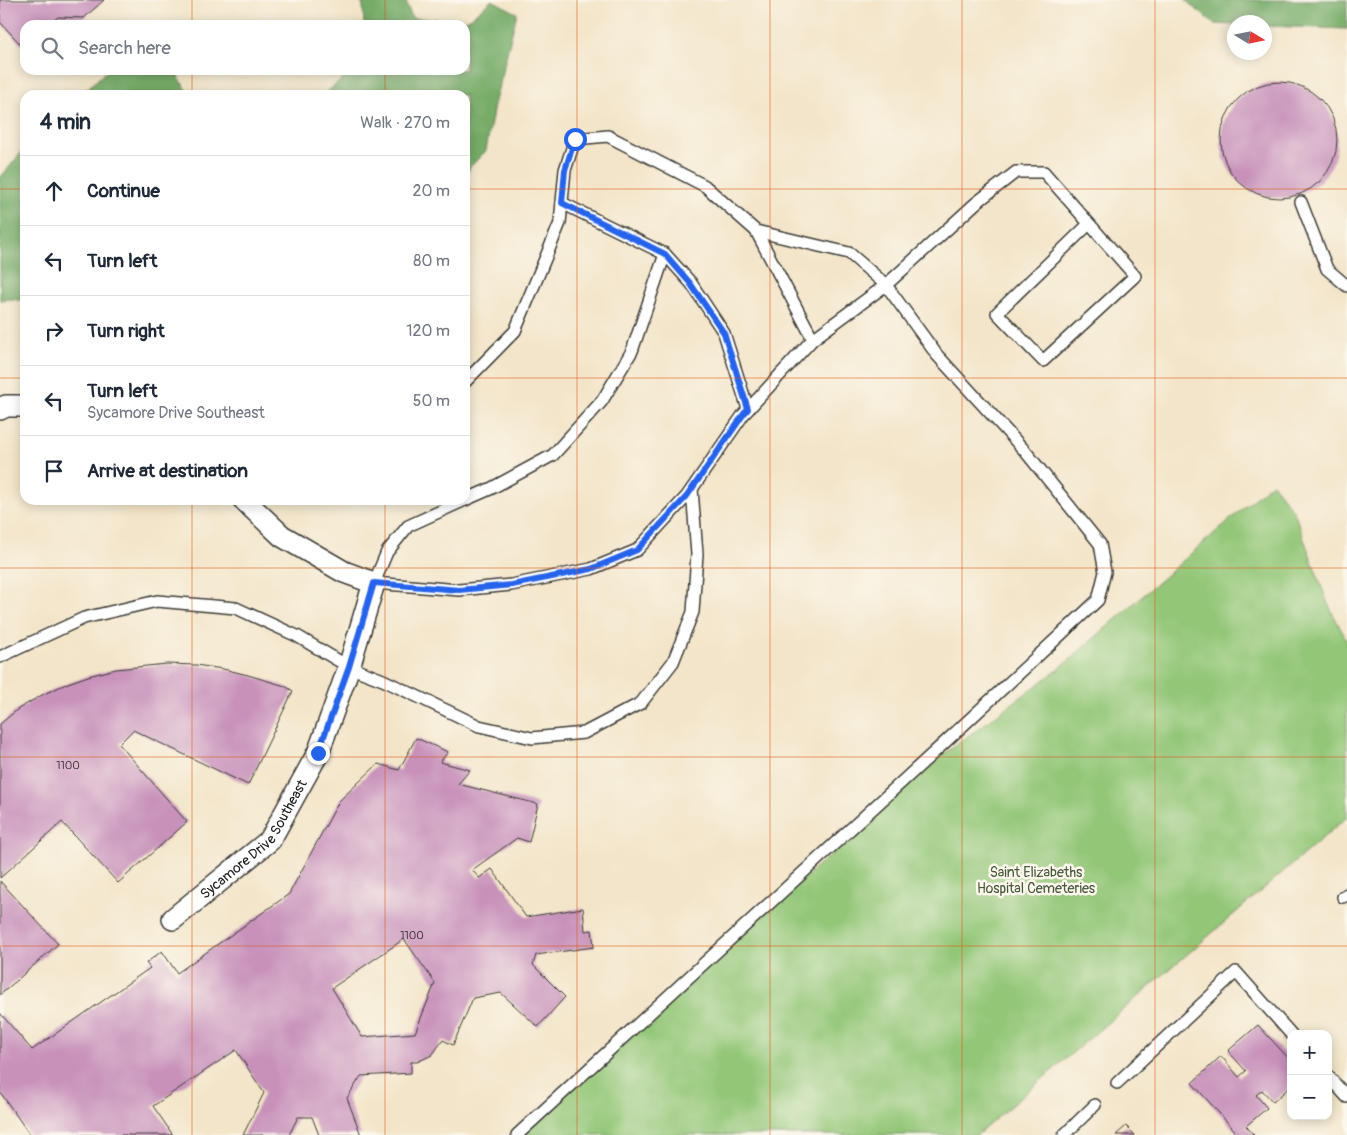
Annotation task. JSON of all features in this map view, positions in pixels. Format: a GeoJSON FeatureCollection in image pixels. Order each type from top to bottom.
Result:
{"type":"FeatureCollection","features":[{"type":"Feature","properties":{"kind":"street"},"geometry":{"type":"LineString","coordinates":[[0,410],[6,406],[20,406]]}},
{"type":"Feature","properties":{"kind":"street"},"geometry":{"type":"LineString","coordinates":[[249,505],[282,536],[344,572],[374,583]]}},
{"type":"Feature","properties":{"kind":"street","name":"Sycamore Drive Southeast"},"geometry":{"type":"LineString","coordinates":[[174,919],[270,840],[318,753],[349,667],[374,583]]}},
{"type":"Feature","properties":{"kind":"lane"},"geometry":{"type":"LineString","coordinates":[[470,377],[515,331],[560,223],[565,170],[575,139],[608,136],[705,186],[756,231],[813,339]]}},
{"type":"Feature","properties":{"kind":"lane"},"geometry":{"type":"LineString","coordinates":[[454,505],[408,526],[387,552],[374,583],[459,590],[512,585],[591,569],[637,550],[687,496],[748,409],[813,339],[886,285],[976,202],[1016,172],[1044,172],[1135,276],[1043,361],[997,314],[1089,224]]}},
{"type":"Feature","properties":{"kind":"lane"},"geometry":{"type":"LineString","coordinates":[[1301,202],[1327,269],[1347,286]]}},
{"type":"Feature","properties":{"kind":"lane"},"geometry":{"type":"LineString","coordinates":[[562,203],[665,254],[690,283],[724,333],[748,409]]}},
{"type":"Feature","properties":{"kind":"lane"},"geometry":{"type":"LineString","coordinates":[[517,1135],[1098,600],[1105,572],[1100,544],[1025,451],[938,355],[886,285],[849,253],[756,231]]}},
{"type":"Feature","properties":{"kind":"lane"},"geometry":{"type":"LineString","coordinates":[[470,498],[553,455],[602,401],[632,351],[665,254]]}},
{"type":"Feature","properties":{"kind":"lane"},"geometry":{"type":"LineString","coordinates":[[0,657],[84,618],[157,601],[236,608],[297,636],[349,667],[383,680],[479,726],[532,738],[584,733],[641,703],[673,662],[693,612],[697,554],[692,489]]}},
{"type":"Feature","properties":{"kind":"lane"},"geometry":{"type":"LineString","coordinates":[[1116,1083],[1236,972],[1287,1030]]}},
{"type":"Feature","properties":{"kind":"lane"},"geometry":{"type":"LineString","coordinates":[[1332,1080],[1347,1097]]}},
{"type":"Feature","properties":{"kind":"lane"},"geometry":{"type":"LineString","coordinates":[[1064,1135],[1096,1105]]}},
{"type":"Feature","properties":{"kind":"green space"},"geometry":{"type":"Polygon","coordinates":[[[360,0],[405,0],[412,18],[468,20],[364,20],[363,6],[360,0]]]}},
{"type":"Feature","properties":{"kind":"green space"},"geometry":{"type":"Polygon","coordinates":[[[492,0],[517,13],[494,105],[486,151],[470,167],[470,90],[329,90],[348,75],[470,75],[470,20],[468,20],[492,0]]]}},
{"type":"Feature","properties":{"kind":"green space"},"geometry":{"type":"Polygon","coordinates":[[[1185,0],[1347,0],[1347,29],[1272,26],[1272,15],[1227,15],[1227,25],[1214,24],[1185,0]]]}},
{"type":"Feature","properties":{"kind":"green space"},"geometry":{"type":"Polygon","coordinates":[[[102,75],[177,75],[187,90],[86,90],[102,75]]]}},
{"type":"Feature","properties":{"kind":"green space"},"geometry":{"type":"Polygon","coordinates":[[[20,154],[20,300],[0,300],[0,178],[20,154]]]}},
{"type":"Feature","properties":{"kind":"green space","name":"Saint Elizabeths Hospital Cemeteries"},"geometry":{"type":"Polygon","coordinates":[[[1272,483],[1294,512],[1328,604],[1347,641],[1347,817],[977,1135],[515,1135],[944,754],[1060,668],[1272,483]]]}},
{"type":"Feature","properties":{"kind":"building"},"geometry":{"type":"Polygon","coordinates":[[[0,0],[104,0],[84,18],[58,17],[54,20],[20,20],[20,44],[0,22],[0,0]]]}},
{"type":"Feature","properties":{"kind":"building"},"geometry":{"type":"Polygon","coordinates":[[[1279,82],[1301,86],[1320,99],[1333,118],[1337,140],[1333,162],[1320,181],[1301,194],[1279,198],[1257,194],[1238,181],[1225,162],[1221,140],[1225,118],[1238,99],[1257,86],[1279,82]]]}},
{"type":"Feature","properties":{"kind":"building"},"geometry":{"type":"Polygon","coordinates":[[[167,664],[196,665],[223,669],[285,686],[293,691],[248,785],[133,730],[119,744],[187,822],[118,883],[62,822],[0,878],[0,724],[18,709],[68,683],[116,669],[167,664]]]}},
{"type":"Feature","properties":{"kind":"building"},"geometry":{"type":"Polygon","coordinates":[[[416,738],[448,752],[440,762],[470,770],[458,784],[538,804],[529,842],[517,838],[472,870],[479,878],[492,869],[526,917],[583,908],[585,931],[592,930],[594,947],[536,955],[533,965],[565,997],[538,1027],[501,993],[473,998],[453,1045],[443,1040],[432,1055],[417,1062],[411,1062],[411,1073],[361,1076],[347,1098],[361,1135],[319,1135],[312,1117],[298,1117],[289,1135],[243,1135],[264,1093],[236,1050],[153,1106],[173,1135],[30,1135],[0,1092],[0,1013],[32,1050],[150,968],[146,963],[162,951],[177,973],[289,894],[339,801],[378,764],[399,770],[416,738]],[[404,939],[332,988],[362,1037],[415,1033],[435,983],[404,939]]]}},
{"type":"Feature","properties":{"kind":"building"},"geometry":{"type":"Polygon","coordinates":[[[0,881],[58,944],[0,995],[0,881]]]}},
{"type":"Feature","properties":{"kind":"building"},"geometry":{"type":"Polygon","coordinates":[[[1258,1025],[1287,1057],[1287,1090],[1273,1102],[1262,1090],[1256,1095],[1267,1108],[1246,1126],[1254,1135],[1235,1135],[1237,1133],[1192,1083],[1221,1056],[1239,1077],[1246,1071],[1228,1051],[1258,1025]]]}},
{"type":"Feature","properties":{"kind":"building"},"geometry":{"type":"Polygon","coordinates":[[[1126,1126],[1135,1135],[1116,1135],[1126,1126]]]}},
{"type":"Feature","properties":{"kind":"route"},"geometry":{"type":"LineString","coordinates":[[318,753],[349,667],[374,583],[459,590],[512,585],[591,569],[637,550],[687,496],[748,409],[724,333],[690,283],[665,254],[562,203],[565,170],[575,139]]}}]}
